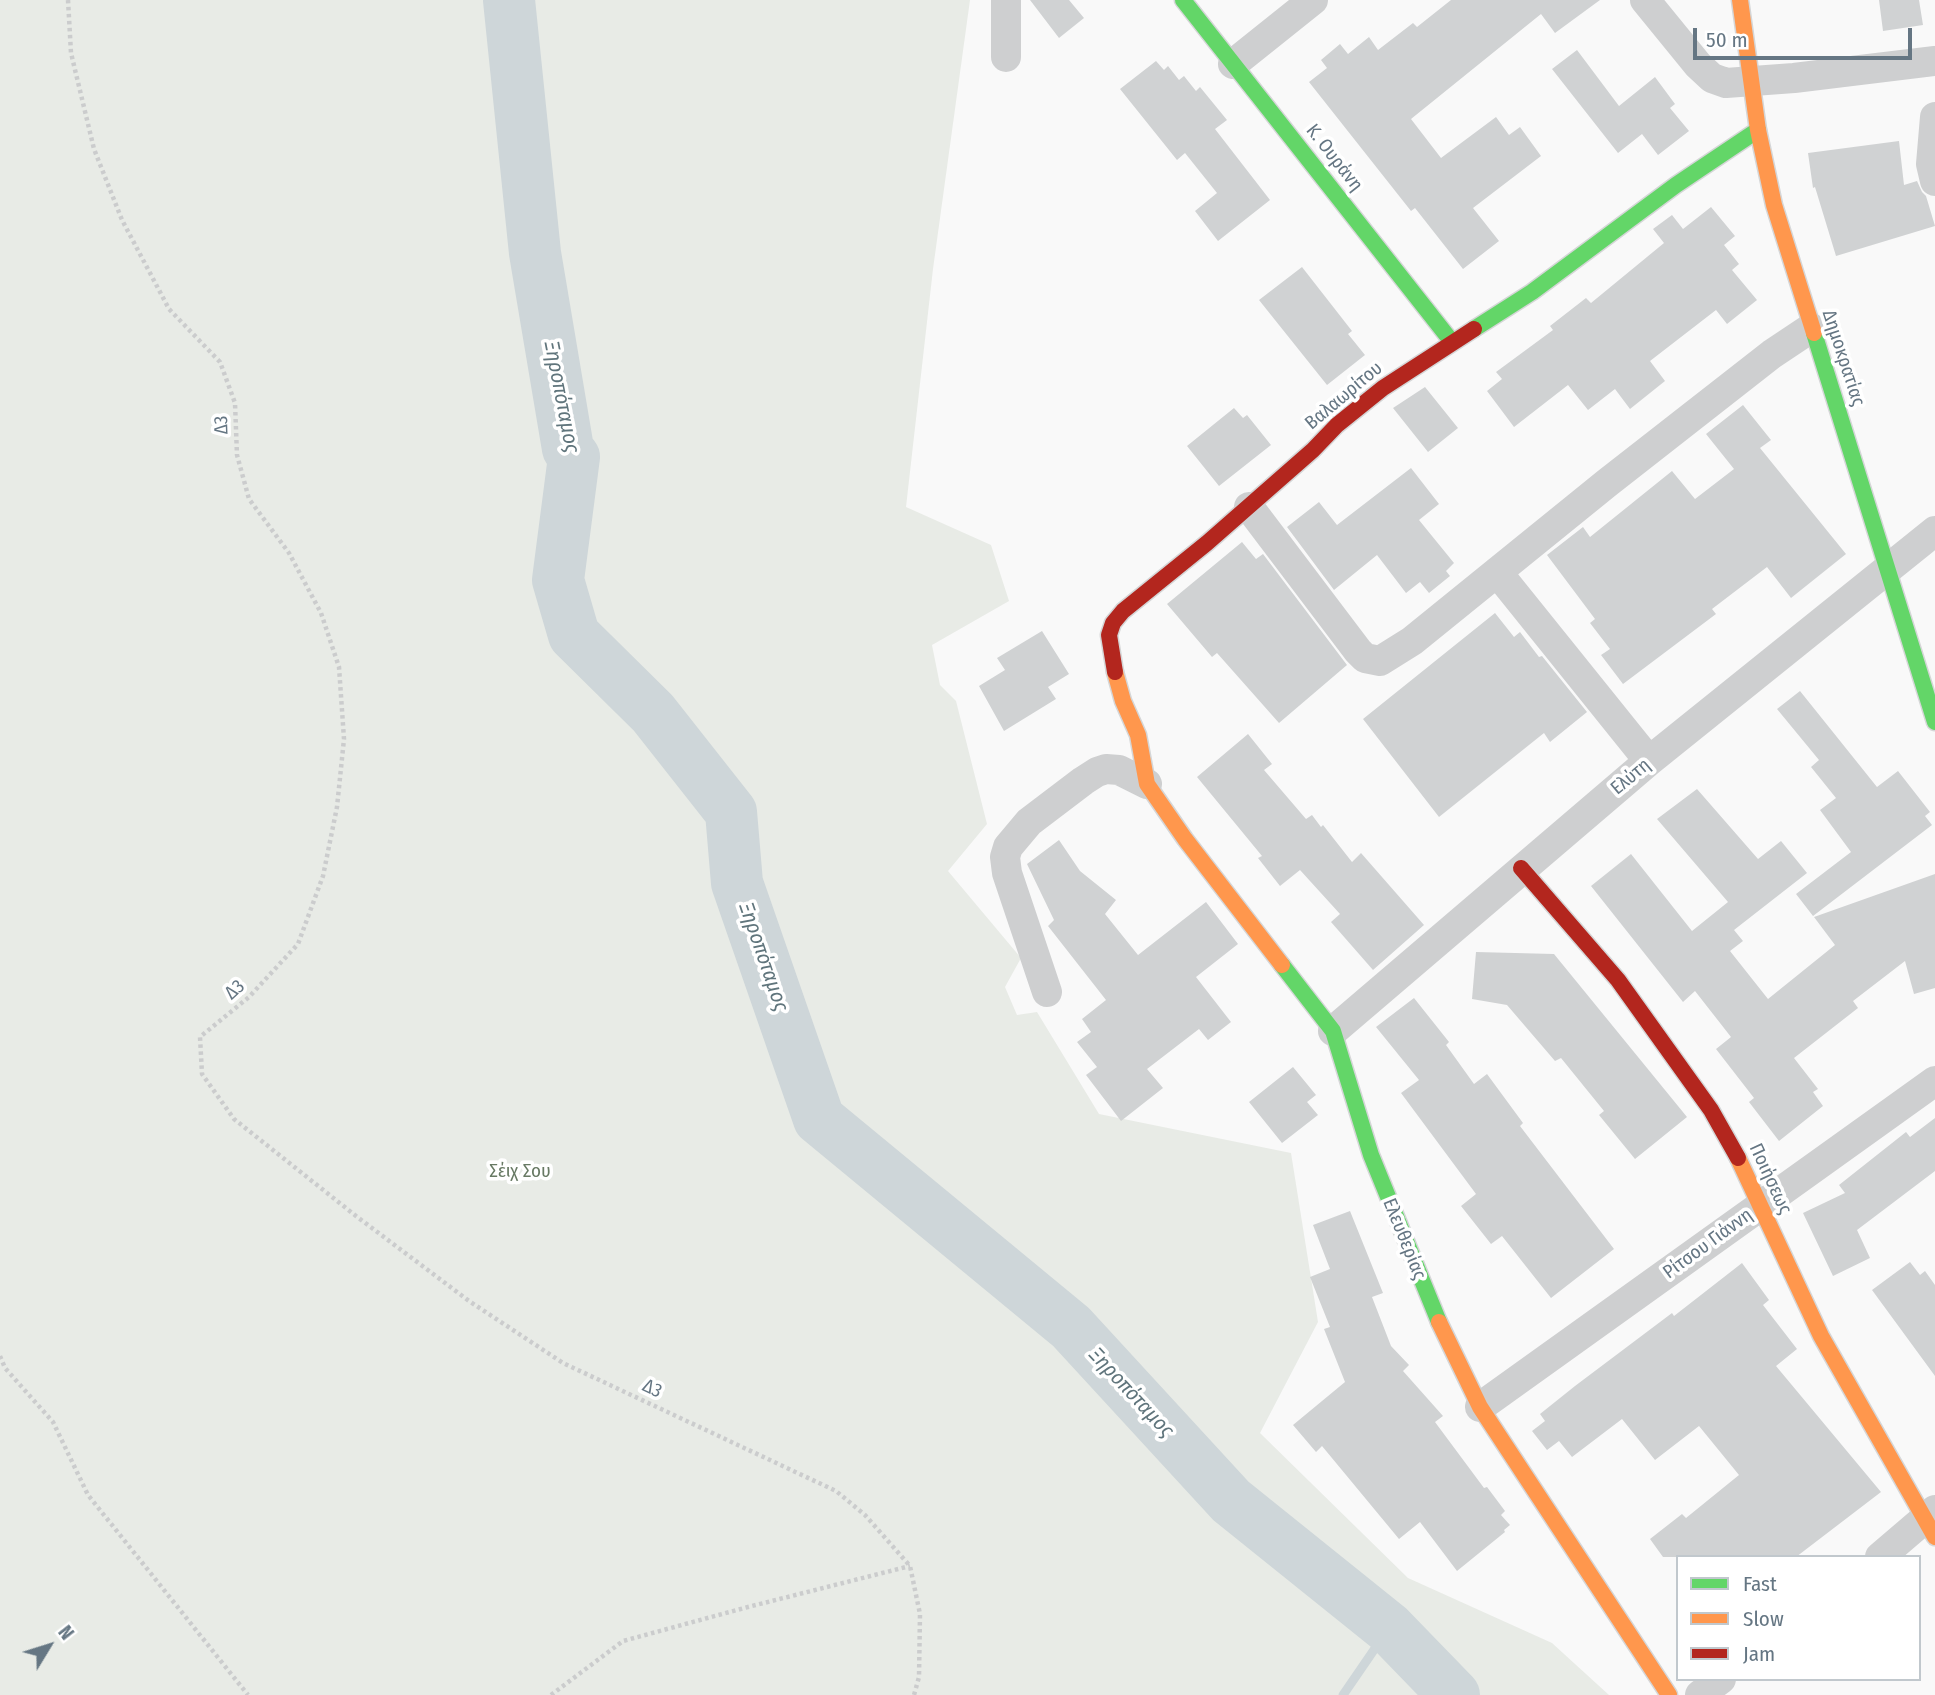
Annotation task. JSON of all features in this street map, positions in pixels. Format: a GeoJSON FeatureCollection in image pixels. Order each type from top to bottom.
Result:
{"type":"FeatureCollection","features":[{"type":"Feature","properties":{"kind":"street"},"geometry":{"type":"LineString","coordinates":[[1006,0],[1006,57]]}},
{"type":"Feature","properties":{"kind":"street","name":"Κ. Ουράνη"},"geometry":{"type":"LineString","coordinates":[[1183,0],[1452,342]]}},
{"type":"Feature","properties":{"kind":"street"},"geometry":{"type":"LineString","coordinates":[[1233,64],[1313,0]]}},
{"type":"Feature","properties":{"kind":"street"},"geometry":{"type":"LineString","coordinates":[[1645,0],[1706,74],[1726,83],[1935,61]]}},
{"type":"Feature","properties":{"kind":"street","name":"Δημοκρατίας"},"geometry":{"type":"LineString","coordinates":[[1740,0],[1758,130],[1774,205],[1935,722]]}},
{"type":"Feature","properties":{"kind":"street"},"geometry":{"type":"LineString","coordinates":[[1935,117],[1931,150],[1935,181]]}},
{"type":"Feature","properties":{"kind":"street","name":"Βαλαωρίτου"},"geometry":{"type":"LineString","coordinates":[[1147,784],[1138,736],[1115,671],[1109,635],[1112,623],[1123,611],[1249,506],[1364,403],[1412,368],[1532,292],[1676,185],[1758,130]]}},
{"type":"Feature","properties":{"kind":"street"},"geometry":{"type":"LineString","coordinates":[[1249,506],[1358,652],[1365,659],[1380,661],[1391,656],[1772,354],[1811,328]]}},
{"type":"Feature","properties":{"kind":"street","name":"Ελύτη"},"geometry":{"type":"LineString","coordinates":[[1333,1031],[1649,761],[1935,531]]}},
{"type":"Feature","properties":{"kind":"street"},"geometry":{"type":"LineString","coordinates":[[1497,572],[1649,761]]}},
{"type":"Feature","properties":{"kind":"street"},"geometry":{"type":"LineString","coordinates":[[1047,992],[1007,873],[1007,847],[1029,822],[1097,772],[1106,769],[1119,770],[1147,784]]}},
{"type":"Feature","properties":{"kind":"street","name":"Ελευθερίας"},"geometry":{"type":"LineString","coordinates":[[1147,784],[1185,839],[1333,1031],[1371,1155],[1427,1295],[1461,1371],[1480,1406],[1669,1695]]}},
{"type":"Feature","properties":{"kind":"street","name":"Ποιήσεως"},"geometry":{"type":"LineString","coordinates":[[1521,868],[1618,980],[1675,1057],[1724,1131],[1745,1170],[1827,1348],[1932,1522]]}},
{"type":"Feature","properties":{"kind":"street","name":"Ρίτσου Γιάννη"},"geometry":{"type":"LineString","coordinates":[[1480,1406],[1935,1081]]}},
{"type":"Feature","properties":{"kind":"street"},"geometry":{"type":"LineString","coordinates":[[1883,1555],[1932,1522]]}},
{"type":"Feature","properties":{"kind":"street"},"geometry":{"type":"LineString","coordinates":[[1700,1695],[1718,1681]]}},
{"type":"Feature","properties":{"kind":"path","name":"Δ3"},"geometry":{"type":"LineString","coordinates":[[68,0],[71,53],[94,149],[122,220],[169,309],[220,362],[235,403],[237,455],[249,499],[289,553],[321,613],[340,667],[344,739],[337,807],[323,876],[298,944],[249,997],[201,1037],[202,1074],[234,1119],[469,1301],[563,1363],[836,1491],[865,1515],[910,1566],[920,1614],[919,1678],[914,1695]]}},
{"type":"Feature","properties":{"kind":"path"},"geometry":{"type":"LineString","coordinates":[[0,1356],[5,1368],[53,1422],[88,1495],[248,1695]]}},
{"type":"Feature","properties":{"kind":"path"},"geometry":{"type":"LineString","coordinates":[[551,1695],[622,1642],[910,1566]]}},
{"type":"Feature","properties":{"kind":"green space","name":"Σέιχ Σου"},"geometry":{"type":"Polygon","coordinates":[[[0,0],[970,0],[933,269],[906,507],[991,545],[1009,601],[932,645],[940,685],[956,701],[987,824],[948,871],[1021,958],[1005,987],[1017,1015],[1037,1012],[1099,1114],[1291,1153],[1318,1322],[1260,1433],[1408,1578],[1552,1643],[1609,1695],[0,1695],[0,0]]]}},
{"type":"Feature","properties":{"kind":"building"},"geometry":{"type":"Polygon","coordinates":[[[1030,0],[1069,0],[1084,18],[1059,38],[1030,0]]]}},
{"type":"Feature","properties":{"kind":"building"},"geometry":{"type":"Polygon","coordinates":[[[1451,0],[1600,0],[1555,33],[1541,14],[1411,119],[1441,158],[1496,117],[1509,135],[1520,127],[1541,156],[1473,208],[1499,241],[1463,269],[1415,208],[1411,211],[1309,82],[1327,68],[1321,60],[1340,44],[1348,54],[1369,37],[1378,50],[1413,23],[1417,27],[1451,0]]]}},
{"type":"Feature","properties":{"kind":"building"},"geometry":{"type":"Polygon","coordinates":[[[1879,0],[1919,0],[1923,25],[1883,31],[1879,0]]]}},
{"type":"Feature","properties":{"kind":"building"},"geometry":{"type":"Polygon","coordinates":[[[1577,50],[1619,106],[1655,77],[1675,104],[1670,108],[1689,131],[1658,155],[1642,134],[1618,153],[1552,69],[1577,50]]]}},
{"type":"Feature","properties":{"kind":"building"},"geometry":{"type":"Polygon","coordinates":[[[1156,61],[1164,70],[1168,66],[1179,80],[1184,76],[1196,91],[1200,87],[1227,120],[1215,129],[1270,200],[1218,241],[1195,211],[1217,193],[1185,153],[1177,160],[1120,89],[1156,61]]]}},
{"type":"Feature","properties":{"kind":"building"},"geometry":{"type":"Polygon","coordinates":[[[1899,141],[1904,185],[1917,181],[1926,196],[1935,226],[1836,256],[1815,187],[1813,188],[1808,153],[1899,141]]]}},
{"type":"Feature","properties":{"kind":"building"},"geometry":{"type":"Polygon","coordinates":[[[1711,207],[1735,236],[1724,245],[1739,264],[1732,270],[1757,300],[1727,324],[1716,310],[1650,361],[1665,381],[1630,409],[1615,389],[1588,410],[1568,385],[1514,427],[1487,391],[1502,379],[1496,372],[1553,330],[1550,326],[1586,298],[1591,303],[1664,243],[1653,229],[1672,215],[1683,229],[1711,207]]]}},
{"type":"Feature","properties":{"kind":"building"},"geometry":{"type":"Polygon","coordinates":[[[1302,267],[1352,331],[1348,334],[1365,355],[1327,385],[1259,300],[1302,267]]]}},
{"type":"Feature","properties":{"kind":"building"},"geometry":{"type":"Polygon","coordinates":[[[1425,387],[1458,428],[1428,452],[1393,408],[1425,387]]]}},
{"type":"Feature","properties":{"kind":"building"},"geometry":{"type":"Polygon","coordinates":[[[1743,405],[1771,440],[1760,448],[1846,554],[1791,598],[1767,567],[1712,609],[1716,614],[1623,684],[1601,655],[1610,649],[1590,623],[1595,619],[1547,555],[1583,527],[1590,537],[1672,471],[1695,499],[1734,469],[1706,434],[1743,405]]]}},
{"type":"Feature","properties":{"kind":"building"},"geometry":{"type":"Polygon","coordinates":[[[1234,408],[1243,418],[1247,415],[1271,445],[1219,486],[1187,446],[1234,408]]]}},
{"type":"Feature","properties":{"kind":"building"},"geometry":{"type":"Polygon","coordinates":[[[1411,468],[1439,504],[1419,520],[1454,563],[1446,571],[1450,576],[1429,593],[1420,582],[1406,593],[1377,555],[1334,590],[1287,527],[1319,502],[1337,525],[1411,468]]]}},
{"type":"Feature","properties":{"kind":"building"},"geometry":{"type":"Polygon","coordinates":[[[1242,542],[1256,559],[1263,554],[1347,665],[1279,723],[1217,653],[1212,657],[1167,604],[1242,542]]]}},
{"type":"Feature","properties":{"kind":"building"},"geometry":{"type":"Polygon","coordinates":[[[1495,613],[1514,637],[1520,632],[1587,712],[1550,742],[1544,733],[1439,817],[1363,719],[1495,613]]]}},
{"type":"Feature","properties":{"kind":"building"},"geometry":{"type":"Polygon","coordinates":[[[1042,631],[1069,674],[1048,687],[1056,699],[1004,731],[979,686],[1005,670],[997,658],[1042,631]]]}},
{"type":"Feature","properties":{"kind":"building"},"geometry":{"type":"Polygon","coordinates":[[[1800,691],[1877,787],[1898,771],[1930,812],[1925,816],[1932,825],[1813,916],[1796,894],[1851,852],[1820,810],[1836,798],[1811,767],[1819,760],[1777,709],[1800,691]]]}},
{"type":"Feature","properties":{"kind":"building"},"geometry":{"type":"Polygon","coordinates":[[[1248,734],[1272,764],[1264,770],[1306,819],[1312,815],[1321,827],[1323,825],[1352,862],[1361,853],[1424,925],[1373,970],[1331,922],[1340,914],[1300,870],[1280,886],[1258,858],[1262,856],[1197,777],[1248,734]]]}},
{"type":"Feature","properties":{"kind":"building"},"geometry":{"type":"Polygon","coordinates":[[[1697,789],[1758,859],[1781,841],[1807,873],[1734,930],[1743,941],[1730,951],[1768,999],[1835,945],[1814,917],[1935,874],[1935,988],[1914,994],[1905,961],[1853,1001],[1858,1008],[1794,1058],[1818,1089],[1813,1092],[1823,1106],[1779,1141],[1749,1102],[1754,1098],[1716,1049],[1731,1037],[1695,991],[1683,1002],[1591,886],[1631,854],[1692,931],[1728,902],[1657,819],[1697,789]]]}},
{"type":"Feature","properties":{"kind":"building"},"geometry":{"type":"Polygon","coordinates":[[[1059,840],[1080,871],[1116,900],[1105,914],[1138,955],[1206,902],[1238,944],[1196,977],[1231,1022],[1208,1040],[1199,1029],[1147,1069],[1163,1088],[1121,1121],[1086,1075],[1097,1067],[1077,1042],[1091,1032],[1082,1019],[1106,1000],[1048,926],[1054,920],[1027,864],[1059,840]]]}},
{"type":"Feature","properties":{"kind":"building"},"geometry":{"type":"Polygon","coordinates":[[[1476,952],[1554,954],[1687,1117],[1635,1159],[1599,1115],[1604,1111],[1561,1058],[1555,1061],[1507,1005],[1472,999],[1476,952]]]}},
{"type":"Feature","properties":{"kind":"building"},"geometry":{"type":"Polygon","coordinates":[[[1414,998],[1449,1042],[1446,1045],[1474,1084],[1487,1074],[1523,1123],[1520,1126],[1614,1249],[1551,1298],[1502,1236],[1491,1244],[1461,1206],[1476,1194],[1401,1093],[1419,1080],[1376,1027],[1414,998]]]}},
{"type":"Feature","properties":{"kind":"building"},"geometry":{"type":"Polygon","coordinates":[[[1293,1067],[1316,1095],[1307,1102],[1318,1115],[1282,1143],[1249,1102],[1293,1067]]]}},
{"type":"Feature","properties":{"kind":"building"},"geometry":{"type":"Polygon","coordinates":[[[1935,1118],[1935,1171],[1857,1230],[1870,1258],[1833,1276],[1803,1213],[1845,1193],[1839,1185],[1906,1132],[1910,1137],[1935,1118]]]}},
{"type":"Feature","properties":{"kind":"building"},"geometry":{"type":"Polygon","coordinates":[[[1350,1211],[1383,1293],[1372,1297],[1391,1346],[1409,1365],[1403,1371],[1443,1416],[1435,1422],[1484,1488],[1487,1487],[1505,1511],[1501,1515],[1510,1525],[1457,1571],[1420,1522],[1399,1539],[1322,1446],[1316,1452],[1293,1425],[1345,1382],[1324,1329],[1330,1327],[1310,1277],[1330,1269],[1313,1225],[1350,1211]]]}},
{"type":"Feature","properties":{"kind":"building"},"geometry":{"type":"Polygon","coordinates":[[[1910,1262],[1920,1275],[1925,1271],[1935,1285],[1935,1376],[1872,1290],[1910,1262]]]}},
{"type":"Feature","properties":{"kind":"building"},"geometry":{"type":"Polygon","coordinates":[[[1742,1263],[1769,1300],[1763,1305],[1797,1349],[1776,1366],[1881,1492],[1799,1555],[1663,1557],[1650,1539],[1682,1514],[1686,1518],[1739,1475],[1699,1426],[1655,1460],[1622,1419],[1572,1457],[1559,1441],[1547,1450],[1532,1431],[1545,1421],[1540,1414],[1672,1313],[1674,1316],[1742,1263]]]}},
{"type":"Feature","properties":{"kind":"waterway","name":"Ξηροπόταμος"},"geometry":{"type":"LineString","coordinates":[[509,0],[535,253],[568,449],[574,457],[558,580],[574,635],[653,713],[731,812],[737,883],[819,1119],[1071,1327],[1231,1501],[1389,1628],[1454,1695]]}},
{"type":"Feature","properties":{"kind":"waterway"},"geometry":{"type":"LineString","coordinates":[[1343,1695],[1389,1628]]}},
{"type":"Feature","properties":{"kind":"traffic: fast"},"geometry":{"type":"LineString","coordinates":[[1183,0],[1452,342]]}},
{"type":"Feature","properties":{"kind":"traffic: fast"},"geometry":{"type":"LineString","coordinates":[[1474,329],[1532,292],[1676,185],[1758,130]]}},
{"type":"Feature","properties":{"kind":"traffic: fast"},"geometry":{"type":"LineString","coordinates":[[1814,333],[1935,722]]}},
{"type":"Feature","properties":{"kind":"traffic: fast"},"geometry":{"type":"LineString","coordinates":[[1282,965],[1333,1031],[1371,1155],[1439,1322]]}},
{"type":"Feature","properties":{"kind":"traffic: slow"},"geometry":{"type":"LineString","coordinates":[[1740,0],[1758,130],[1774,205],[1814,333]]}},
{"type":"Feature","properties":{"kind":"traffic: slow"},"geometry":{"type":"LineString","coordinates":[[1115,672],[1123,701],[1138,735],[1147,784],[1185,839],[1282,965]]}},
{"type":"Feature","properties":{"kind":"traffic: slow"},"geometry":{"type":"LineString","coordinates":[[1738,1158],[1821,1336],[1935,1537]]}},
{"type":"Feature","properties":{"kind":"traffic: slow"},"geometry":{"type":"LineString","coordinates":[[1439,1322],[1480,1407],[1669,1695]]}},
{"type":"Feature","properties":{"kind":"traffic: jam"},"geometry":{"type":"LineString","coordinates":[[1115,672],[1109,635],[1113,623],[1123,611],[1207,543],[1313,450],[1337,425],[1383,388],[1474,329]]}},
{"type":"Feature","properties":{"kind":"traffic: jam"},"geometry":{"type":"LineString","coordinates":[[1521,868],[1618,980],[1711,1110],[1738,1158]]}}]}
